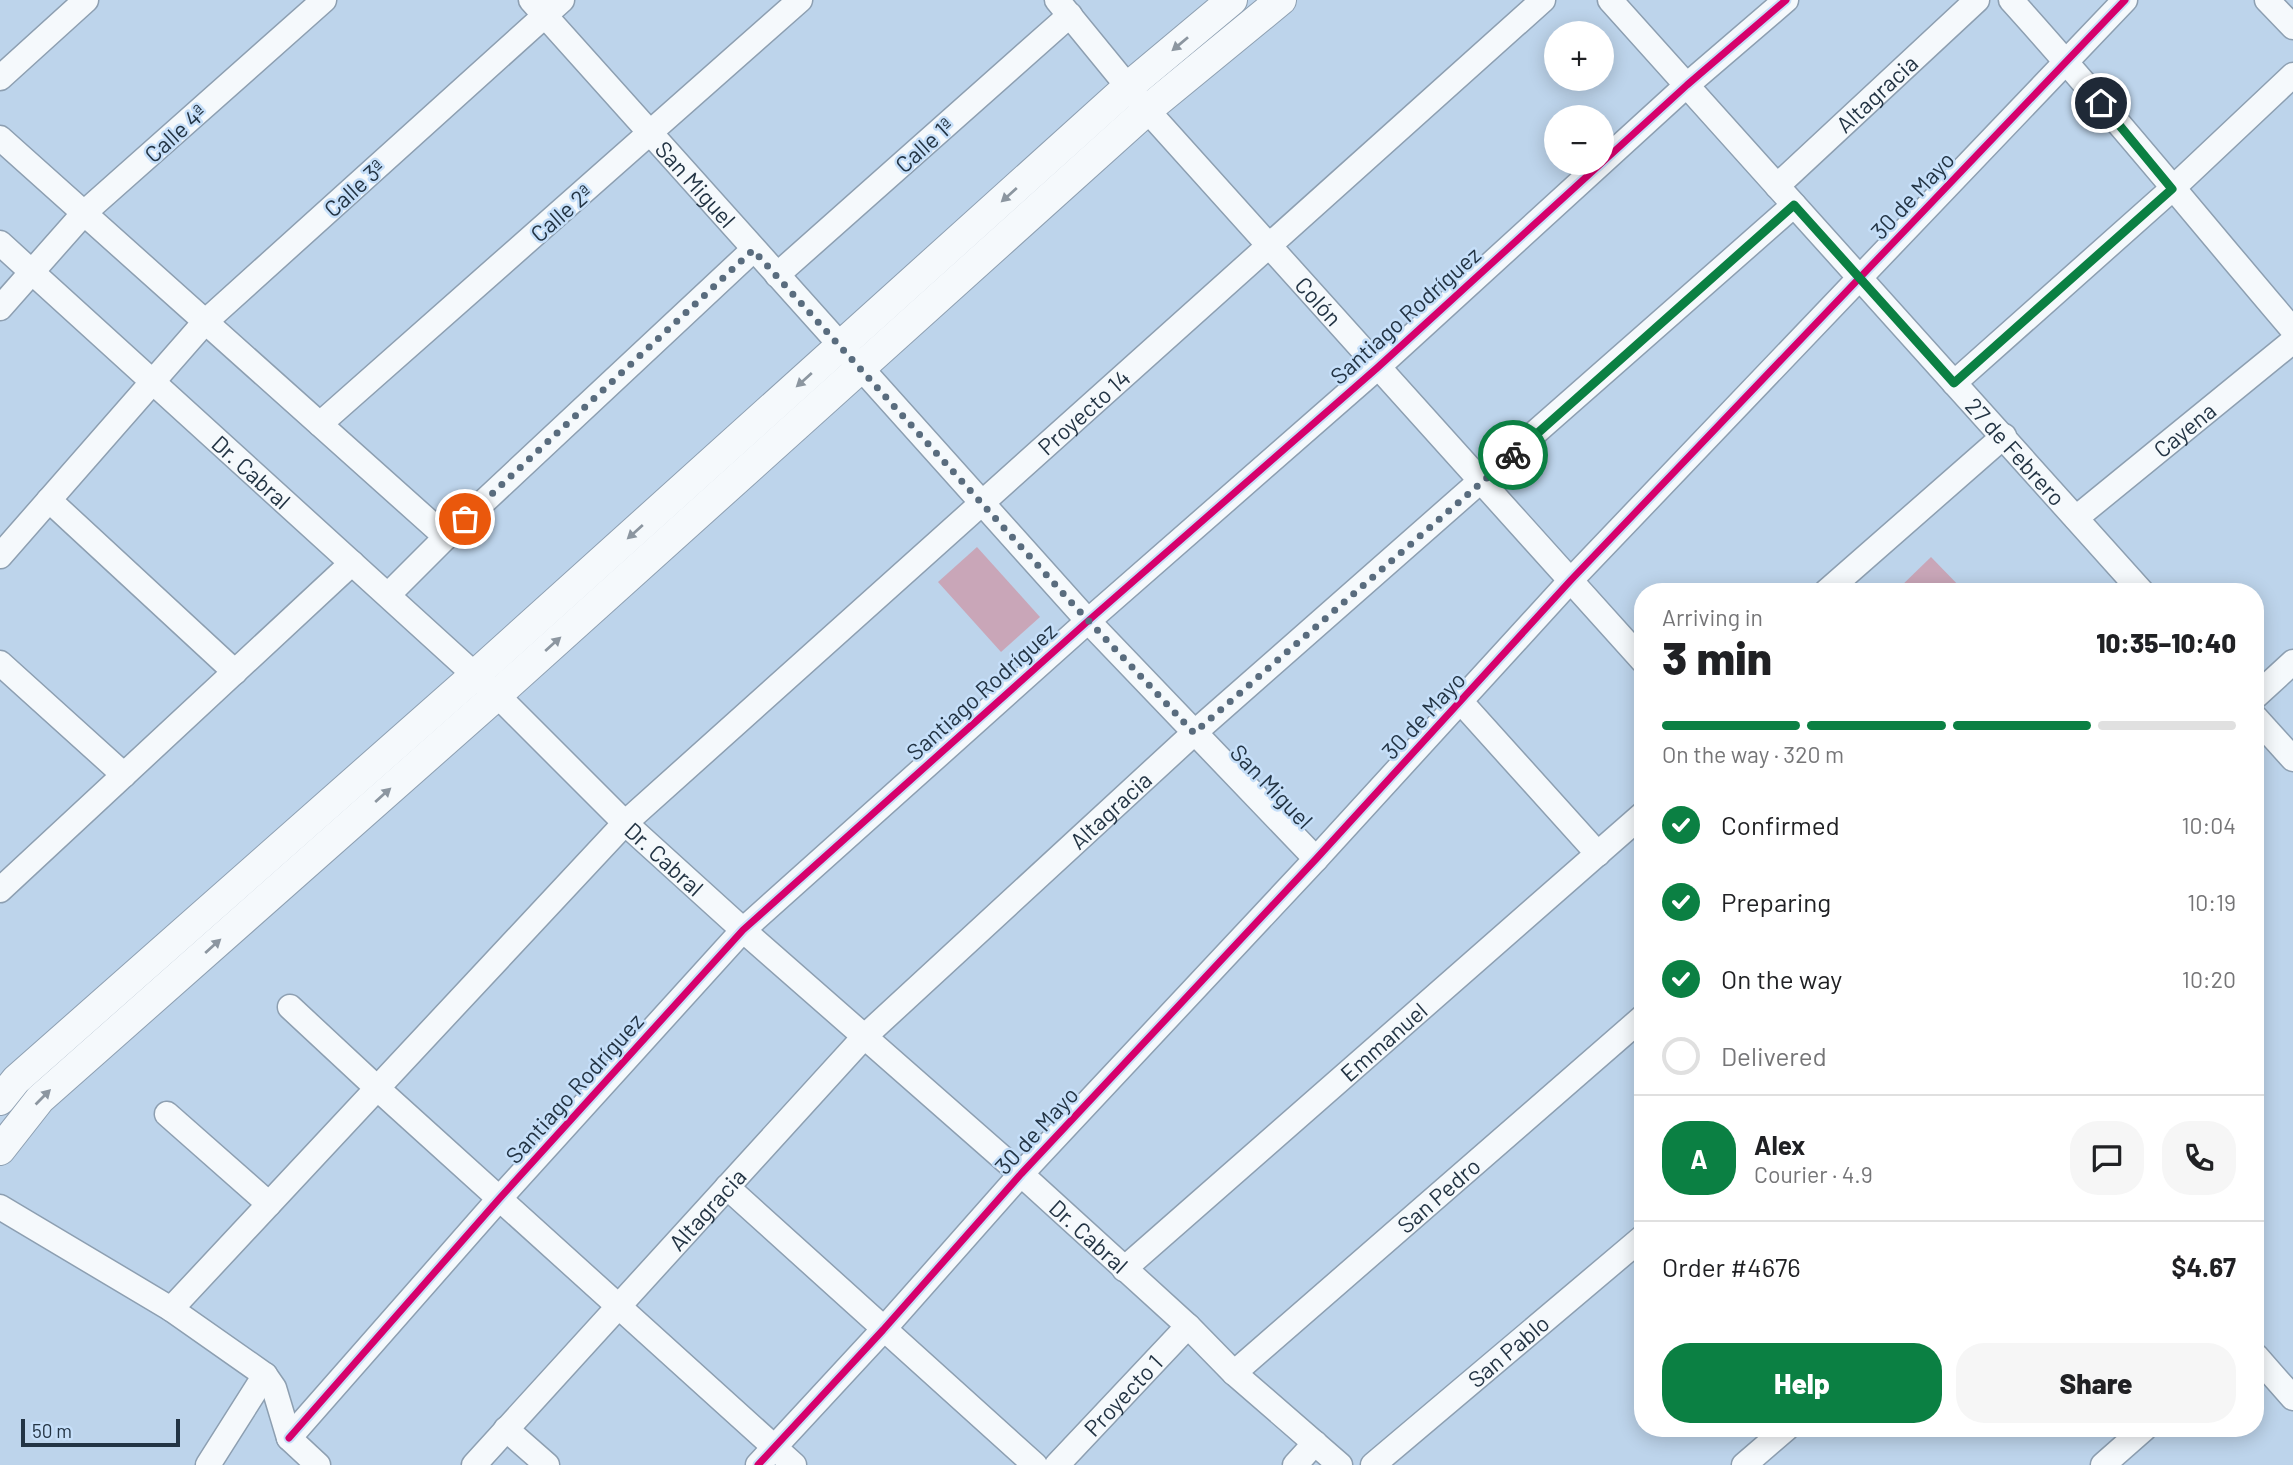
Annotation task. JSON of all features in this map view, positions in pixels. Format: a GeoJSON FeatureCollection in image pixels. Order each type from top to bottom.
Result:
{"type":"FeatureCollection","features":[{"type":"Feature","properties":{"kind":"main road"},"geometry":{"type":"LineString","coordinates":[[0,1150],[40,1099],[497,695],[851,357],[1128,87],[1232,0]]}},
{"type":"Feature","properties":{"kind":"main road"},"geometry":{"type":"LineString","coordinates":[[0,1100],[27,1071],[475,675],[1280,0]]}},
{"type":"Feature","properties":{"kind":"street"},"geometry":{"type":"LineString","coordinates":[[0,78],[86,0]]}},
{"type":"Feature","properties":{"kind":"street","name":"Calle 4ª"},"geometry":{"type":"LineString","coordinates":[[0,308],[84,214],[324,0]]}},
{"type":"Feature","properties":{"kind":"street","name":"Calle 2ª"},"geometry":{"type":"LineString","coordinates":[[320,425],[800,0]]}},
{"type":"Feature","properties":{"kind":"street","name":"Proyecto 14"},"geometry":{"type":"LineString","coordinates":[[170,1309],[625,823],[1543,0]]}},
{"type":"Feature","properties":{"kind":"street","name":"27 de Febrero"},"geometry":{"type":"LineString","coordinates":[[1610,0],[2135,583]]}},
{"type":"Feature","properties":{"kind":"street","name":"Santiago Rodríguez"},"geometry":{"type":"LineString","coordinates":[[289,1438],[499,1199],[743,930],[1088,621],[1377,368],[1688,85],[1786,0]]}},
{"type":"Feature","properties":{"kind":"street","name":"Altagracia"},"geometry":{"type":"LineString","coordinates":[[1777,186],[1977,0]]}},
{"type":"Feature","properties":{"kind":"street"},"geometry":{"type":"LineString","coordinates":[[2011,0],[2066,60],[2293,330]]}},
{"type":"Feature","properties":{"kind":"street","name":"30 de Mayo"},"geometry":{"type":"LineString","coordinates":[[767,1456],[1021,1174],[1316,859],[1571,580],[2125,0]]}},
{"type":"Feature","properties":{"kind":"street"},"geometry":{"type":"LineString","coordinates":[[2267,0],[2293,27]]}},
{"type":"Feature","properties":{"kind":"street","name":"San Miguel"},"geometry":{"type":"LineString","coordinates":[[546,5],[650,135],[753,250],[1088,621],[1316,859]]}},
{"type":"Feature","properties":{"kind":"street","name":"Calle 3ª"},"geometry":{"type":"LineString","coordinates":[[0,556],[205,322],[546,5]]}},
{"type":"Feature","properties":{"kind":"street","name":"Colón"},"geometry":{"type":"LineString","coordinates":[[1063,7],[1147,110],[1634,651]]}},
{"type":"Feature","properties":{"kind":"street","name":"Calle 1ª"},"geometry":{"type":"LineString","coordinates":[[777,275],[1063,7]]}},
{"type":"Feature","properties":{"kind":"street"},"geometry":{"type":"LineString","coordinates":[[1954,383],[2172,189],[2293,75]]}},
{"type":"Feature","properties":{"kind":"street"},"geometry":{"type":"LineString","coordinates":[[0,138],[446,537]]}},
{"type":"Feature","properties":{"kind":"street","name":"Altagracia"},"geometry":{"type":"LineString","coordinates":[[474,1465],[864,1037],[1194,733],[1794,205]]}},
{"type":"Feature","properties":{"kind":"street","name":"Dr. Cabral"},"geometry":{"type":"LineString","coordinates":[[0,243],[497,695],[625,823],[1021,1174],[1188,1326],[1234,1373],[1340,1465]]}},
{"type":"Feature","properties":{"kind":"street"},"geometry":{"type":"LineString","coordinates":[[388,596],[446,537],[753,250]]}},
{"type":"Feature","properties":{"kind":"street","name":"Cayena"},"geometry":{"type":"LineString","coordinates":[[2076,517],[2293,341]]}},
{"type":"Feature","properties":{"kind":"street"},"geometry":{"type":"LineString","coordinates":[[1836,583],[2004,436]]}},
{"type":"Feature","properties":{"kind":"street"},"geometry":{"type":"LineString","coordinates":[[49,500],[235,672]]}},
{"type":"Feature","properties":{"kind":"street"},"geometry":{"type":"LineString","coordinates":[[2,884],[124,775],[352,563]]}},
{"type":"Feature","properties":{"kind":"street"},"geometry":{"type":"LineString","coordinates":[[2264,689],[2293,662]]}},
{"type":"Feature","properties":{"kind":"street"},"geometry":{"type":"LineString","coordinates":[[0,663],[124,775]]}},
{"type":"Feature","properties":{"kind":"street"},"geometry":{"type":"LineString","coordinates":[[1461,702],[1598,854]]}},
{"type":"Feature","properties":{"kind":"street"},"geometry":{"type":"LineString","coordinates":[[2264,727],[2293,759]]}},
{"type":"Feature","properties":{"kind":"street","name":"Emmanuel"},"geometry":{"type":"LineString","coordinates":[[1124,1269],[1634,822]]}},
{"type":"Feature","properties":{"kind":"street"},"geometry":{"type":"LineString","coordinates":[[290,1007],[618,1306],[767,1456],[794,1465]]}},
{"type":"Feature","properties":{"kind":"street","name":"San Pedro"},"geometry":{"type":"LineString","coordinates":[[1234,1373],[1634,1025]]}},
{"type":"Feature","properties":{"kind":"street"},"geometry":{"type":"LineString","coordinates":[[167,1114],[269,1204]]}},
{"type":"Feature","properties":{"kind":"street"},"geometry":{"type":"LineString","coordinates":[[727,1187],[1035,1465]]}},
{"type":"Feature","properties":{"kind":"street"},"geometry":{"type":"LineString","coordinates":[[0,1207],[170,1309],[265,1375],[274,1388],[289,1438],[318,1465]]}},
{"type":"Feature","properties":{"kind":"street","name":"San Pablo"},"geometry":{"type":"LineString","coordinates":[[1373,1465],[1634,1245]]}},
{"type":"Feature","properties":{"kind":"street","name":"Proyecto 1"},"geometry":{"type":"LineString","coordinates":[[1057,1465],[1188,1326]]}},
{"type":"Feature","properties":{"kind":"street"},"geometry":{"type":"LineString","coordinates":[[2264,1365],[2293,1398]]}},
{"type":"Feature","properties":{"kind":"street"},"geometry":{"type":"LineString","coordinates":[[208,1465],[265,1375]]}},
{"type":"Feature","properties":{"kind":"street"},"geometry":{"type":"LineString","coordinates":[[506,1429],[547,1465]]}},
{"type":"Feature","properties":{"kind":"street"},"geometry":{"type":"LineString","coordinates":[[1744,1465],[1777,1437]]}},
{"type":"Feature","properties":{"kind":"street"},"geometry":{"type":"LineString","coordinates":[[2103,1465],[2135,1437]]}},
{"type":"Feature","properties":{"kind":"street"},"geometry":{"type":"LineString","coordinates":[[1295,1465],[1315,1443]]}},
{"type":"Feature","properties":{"kind":"shaded area"},"geometry":{"type":"Polygon","coordinates":[[[977,547],[1040,617],[1001,652],[938,582],[977,547]]]}},
{"type":"Feature","properties":{"kind":"shaded area"},"geometry":{"type":"Polygon","coordinates":[[[1931,557],[1956,583],[1904,583],[1931,557]]]}},
{"type":"Feature","properties":{"kind":"cycle path"},"geometry":{"type":"LineString","coordinates":[[289,1438],[499,1199],[743,930],[1088,621],[1377,368],[1687,85],[1786,0]]}},
{"type":"Feature","properties":{"kind":"cycle path"},"geometry":{"type":"LineString","coordinates":[[758,1465],[883,1330],[1021,1174],[1316,859],[1571,580],[2125,0]]}},
{"type":"Feature","properties":{"kind":"way so far"},"geometry":{"type":"LineString","coordinates":[[465,519],[753,250],[1070,601],[1194,733],[1513,455]]}},
{"type":"Feature","properties":{"kind":"route"},"geometry":{"type":"LineString","coordinates":[[1513,455],[1794,205],[1954,383],[2172,189],[2101,103]]}}]}
